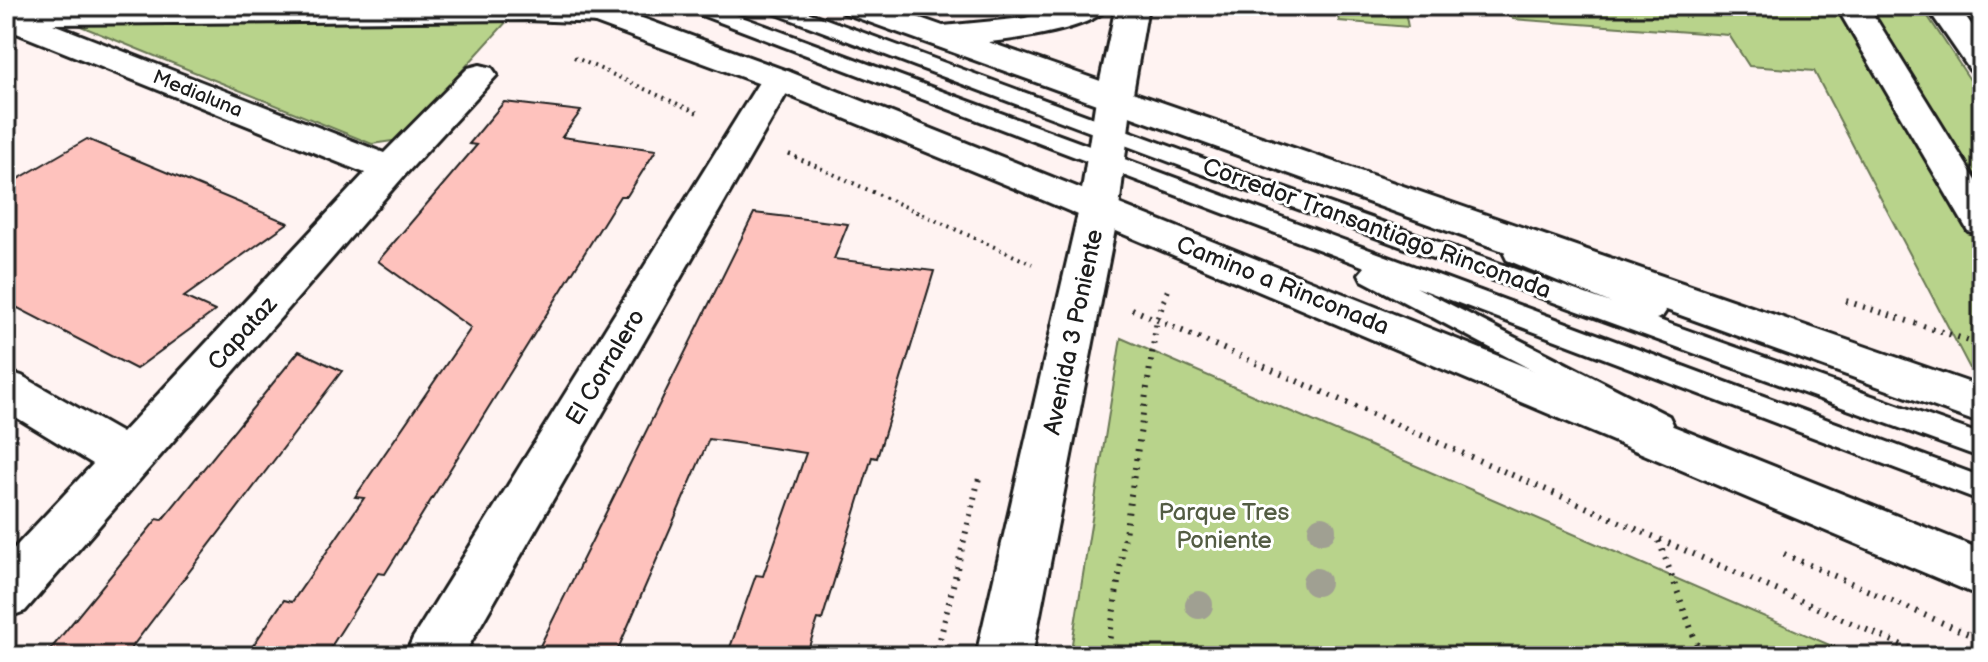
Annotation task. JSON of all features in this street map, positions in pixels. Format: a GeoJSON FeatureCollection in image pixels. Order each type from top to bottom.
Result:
{"type":"FeatureCollection","features":[{"type":"Feature","properties":{"kind":"street"},"geometry":{"type":"LineString","coordinates":[[855,6],[931,33],[1110,130],[1292,163],[1982,406]]}},
{"type":"Feature","properties":{"kind":"street"},"geometry":{"type":"LineString","coordinates":[[931,33],[998,31],[1055,21],[1093,6]]}},
{"type":"Feature","properties":{"kind":"street","name":"Avenida 3 Poniente"},"geometry":{"type":"LineString","coordinates":[[1004,656],[1099,209],[1132,6]]}},
{"type":"Feature","properties":{"kind":"street"},"geometry":{"type":"LineString","coordinates":[[1852,6],[1982,222]]}},
{"type":"Feature","properties":{"kind":"street"},"geometry":{"type":"LineString","coordinates":[[1942,6],[1982,63]]}},
{"type":"Feature","properties":{"kind":"street","name":"Medialuna"},"geometry":{"type":"LineString","coordinates":[[6,16],[590,10]]}},
{"type":"Feature","properties":{"kind":"street","name":"Camino a Rinconada"},"geometry":{"type":"LineString","coordinates":[[590,10],[778,79],[1099,209],[1982,574]]}},
{"type":"Feature","properties":{"kind":"street","name":"Medialuna"},"geometry":{"type":"LineString","coordinates":[[6,16],[390,169]]}},
{"type":"Feature","properties":{"kind":"street","name":"Capataz"},"geometry":{"type":"LineString","coordinates":[[6,594],[390,169],[480,75]]}},
{"type":"Feature","properties":{"kind":"street","name":"El Corralero"},"geometry":{"type":"LineString","coordinates":[[433,656],[778,79]]}},
{"type":"Feature","properties":{"kind":"street"},"geometry":{"type":"LineString","coordinates":[[6,389],[127,460]]}},
{"type":"Feature","properties":{"kind":"lane","name":"Corredor Transantiago Rinconada"},"geometry":{"type":"LineString","coordinates":[[695,6],[1110,130],[1269,220],[1811,503]]}},
{"type":"Feature","properties":{"kind":"lane","name":"Corredor Transantiago Rinconada"},"geometry":{"type":"LineString","coordinates":[[773,6],[1982,447]]}},
{"type":"Feature","properties":{"kind":"lane","name":"Corredor Transantiago Rinconada"},"geometry":{"type":"LineString","coordinates":[[1292,163],[1982,447]]}},
{"type":"Feature","properties":{"kind":"lane","name":"Corredor Transantiago Rinconada"},"geometry":{"type":"LineString","coordinates":[[1269,220],[1982,489]]}},
{"type":"Feature","properties":{"kind":"path"},"geometry":{"type":"LineString","coordinates":[[563,52],[1157,320],[1927,656]]}},
{"type":"Feature","properties":{"kind":"path"},"geometry":{"type":"LineString","coordinates":[[1107,656],[1157,320]]}},
{"type":"Feature","properties":{"kind":"path"},"geometry":{"type":"LineString","coordinates":[[1659,540],[1701,656]]}},
{"type":"Feature","properties":{"kind":"green space"},"geometry":{"type":"Polygon","coordinates":[[[1335,6],[1404,6],[1408,27],[1339,21],[1335,6]]]}},
{"type":"Feature","properties":{"kind":"green space"},"geometry":{"type":"Polygon","coordinates":[[[1508,6],[1921,6],[1982,98],[1982,382],[1976,380],[1814,71],[1749,66],[1729,35],[1513,19],[1508,6]]]}},
{"type":"Feature","properties":{"kind":"green space"},"geometry":{"type":"Polygon","coordinates":[[[56,16],[509,19],[399,140],[372,144],[56,16]]]}},
{"type":"Feature","properties":{"kind":"green space","name":"Parque Tres Poniente"},"geometry":{"type":"Polygon","coordinates":[[[1121,338],[1855,656],[1070,656],[1121,338]]]}},
{"type":"Feature","properties":{"kind":"building"},"geometry":{"type":"Polygon","coordinates":[[[504,102],[581,111],[562,137],[656,150],[627,196],[620,196],[385,574],[378,573],[325,656],[246,656],[284,600],[292,602],[364,498],[355,497],[471,328],[378,261],[477,145],[469,144],[504,102]]]}},
{"type":"Feature","properties":{"kind":"building"},"geometry":{"type":"Polygon","coordinates":[[[87,139],[288,223],[184,297],[215,311],[136,369],[6,302],[6,186],[87,139]]]}},
{"type":"Feature","properties":{"kind":"building"},"geometry":{"type":"Polygon","coordinates":[[[754,213],[848,224],[834,259],[934,271],[877,458],[872,457],[822,620],[818,619],[806,656],[727,656],[756,575],[763,576],[806,453],[709,439],[615,656],[535,656],[754,213]]]}},
{"type":"Feature","properties":{"kind":"building"},"geometry":{"type":"Polygon","coordinates":[[[299,351],[342,371],[125,656],[45,656],[157,519],[162,520],[299,351]]]}}]}
